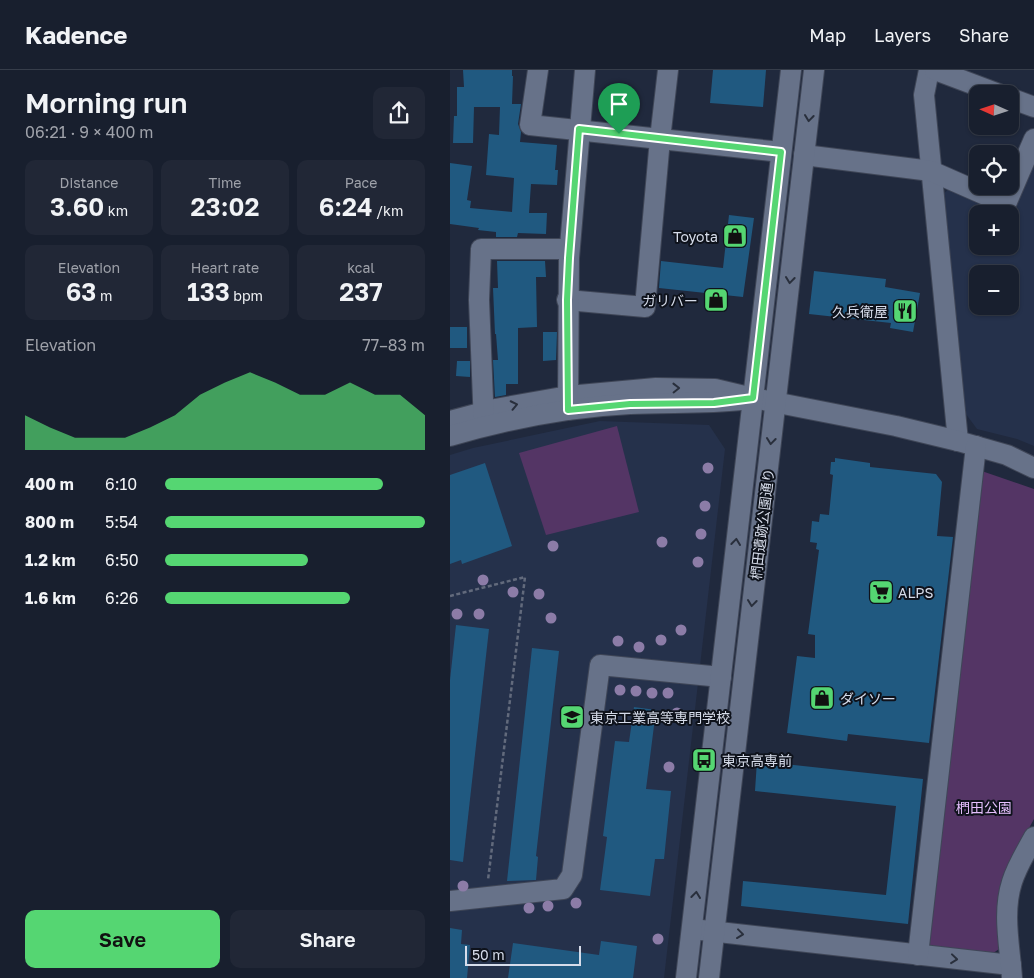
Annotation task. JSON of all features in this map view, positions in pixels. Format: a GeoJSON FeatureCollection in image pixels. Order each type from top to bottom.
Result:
{"type":"FeatureCollection","features":[{"type":"Feature","properties":{"kind":"street"},"geometry":{"type":"LineString","coordinates":[[538,70],[530,124],[781,152]]}},
{"type":"Feature","properties":{"kind":"street"},"geometry":{"type":"LineString","coordinates":[[568,403],[567,300],[569,249],[585,70]]}},
{"type":"Feature","properties":{"kind":"street"},"geometry":{"type":"LineString","coordinates":[[567,300],[645,307],[668,70]]}},
{"type":"Feature","properties":{"kind":"street","name":"椚田遺跡公園通り"},"geometry":{"type":"LineString","coordinates":[[686,978],[791,70]]}},
{"type":"Feature","properties":{"kind":"street","name":"椚田遺跡公園通り"},"geometry":{"type":"LineString","coordinates":[[709,978],[814,70]]}},
{"type":"Feature","properties":{"kind":"street"},"geometry":{"type":"LineString","coordinates":[[918,955],[967,444],[931,171],[924,95],[929,70]]}},
{"type":"Feature","properties":{"kind":"street"},"geometry":{"type":"LineString","coordinates":[[935,70],[975,85]]}},
{"type":"Feature","properties":{"kind":"street"},"geometry":{"type":"LineString","coordinates":[[1019,101],[1034,107]]}},
{"type":"Feature","properties":{"kind":"street"},"geometry":{"type":"LineString","coordinates":[[804,155],[931,171],[1006,204],[1034,139]]}},
{"type":"Feature","properties":{"kind":"street"},"geometry":{"type":"LineString","coordinates":[[484,419],[479,300],[481,248],[569,249]]}},
{"type":"Feature","properties":{"kind":"street"},"geometry":{"type":"LineString","coordinates":[[450,421],[525,417],[568,403],[714,403],[753,398],[896,426],[967,444],[1019,460],[1034,468]]}},
{"type":"Feature","properties":{"kind":"street"},"geometry":{"type":"LineString","coordinates":[[450,436],[484,419]]}},
{"type":"Feature","properties":{"kind":"street"},"geometry":{"type":"LineString","coordinates":[[450,901],[563,889],[572,875],[600,665],[720,677]]}},
{"type":"Feature","properties":{"kind":"street"},"geometry":{"type":"LineString","coordinates":[[692,928],[918,955],[1012,972],[1007,911],[1010,892],[1017,868],[1034,837]]}},
{"type":"Feature","properties":{"kind":"path"},"geometry":{"type":"LineString","coordinates":[[450,596],[525,576],[486,896]]}},
{"type":"Feature","properties":{"kind":"shaded area"},"geometry":{"type":"Polygon","coordinates":[[[1034,159],[1034,446],[1017,439],[977,429],[963,410],[942,195],[950,188],[985,205],[969,205],[969,255],[1019,255],[1019,205],[1015,205],[1034,159]]]}},
{"type":"Feature","properties":{"kind":"shaded area","name":"東京工業高等専門学校"},"geometry":{"type":"Polygon","coordinates":[[[600,421],[709,425],[725,449],[664,978],[450,978],[450,455],[473,448],[600,421]]]}},
{"type":"Feature","properties":{"kind":"green space"},"geometry":{"type":"Polygon","coordinates":[[[617,426],[639,512],[546,535],[519,453],[617,426]]]}},
{"type":"Feature","properties":{"kind":"green space","name":"椚田公園"},"geometry":{"type":"Polygon","coordinates":[[[973,468],[1034,489],[1034,819],[1006,870],[999,949],[989,956],[919,948],[973,468]]]}},
{"type":"Feature","properties":{"kind":"building"},"geometry":{"type":"Polygon","coordinates":[[[463,70],[512,70],[512,104],[521,104],[518,124],[521,132],[520,142],[557,145],[555,170],[558,170],[557,185],[531,184],[529,213],[547,213],[546,234],[518,233],[517,237],[496,237],[496,232],[450,224],[450,163],[472,166],[467,200],[471,201],[470,208],[512,212],[514,178],[486,175],[489,134],[499,135],[500,107],[474,107],[473,143],[453,143],[454,116],[457,116],[457,87],[464,87],[463,70]]]}},
{"type":"Feature","properties":{"kind":"building"},"geometry":{"type":"Polygon","coordinates":[[[713,70],[766,70],[763,107],[710,103],[713,70]]]}},
{"type":"Feature","properties":{"kind":"building"},"geometry":{"type":"Polygon","coordinates":[[[729,215],[754,218],[743,297],[659,288],[661,261],[723,268],[729,215]]]}},
{"type":"Feature","properties":{"kind":"building"},"geometry":{"type":"Polygon","coordinates":[[[497,261],[545,261],[546,277],[536,277],[537,327],[518,328],[518,384],[506,384],[506,395],[495,397],[493,360],[498,360],[493,288],[498,288],[497,261]]]}},
{"type":"Feature","properties":{"kind":"building"},"geometry":{"type":"Polygon","coordinates":[[[814,271],[886,279],[885,287],[920,293],[913,332],[890,328],[891,323],[809,314],[814,271]]]}},
{"type":"Feature","properties":{"kind":"building"},"geometry":{"type":"Polygon","coordinates":[[[450,327],[467,327],[467,348],[450,348],[450,327]]]}},
{"type":"Feature","properties":{"kind":"building"},"geometry":{"type":"Polygon","coordinates":[[[543,332],[557,332],[556,360],[543,361],[543,332]]]}},
{"type":"Feature","properties":{"kind":"building"},"geometry":{"type":"Polygon","coordinates":[[[457,361],[470,361],[470,377],[456,376],[457,361]]]}},
{"type":"Feature","properties":{"kind":"building","name":"ALPS"},"geometry":{"type":"Polygon","coordinates":[[[835,458],[870,463],[870,467],[936,474],[942,482],[937,536],[953,537],[929,743],[848,734],[847,741],[787,733],[797,656],[815,658],[815,635],[808,634],[819,550],[816,549],[817,543],[810,542],[812,521],[819,522],[820,514],[829,515],[833,475],[830,474],[831,462],[835,462],[835,458]]]}},
{"type":"Feature","properties":{"kind":"building"},"geometry":{"type":"Polygon","coordinates":[[[485,463],[512,546],[462,564],[461,560],[450,564],[450,475],[485,463]]]}},
{"type":"Feature","properties":{"kind":"building"},"geometry":{"type":"Polygon","coordinates":[[[456,625],[489,629],[463,862],[450,860],[450,680],[456,625]]]}},
{"type":"Feature","properties":{"kind":"building"},"geometry":{"type":"Polygon","coordinates":[[[532,648],[559,651],[536,856],[538,857],[536,880],[507,881],[532,648]]]}},
{"type":"Feature","properties":{"kind":"building"},"geometry":{"type":"Polygon","coordinates":[[[634,707],[656,710],[646,789],[671,791],[664,859],[655,859],[650,896],[600,890],[607,837],[603,836],[615,741],[629,742],[634,707]]]}},
{"type":"Feature","properties":{"kind":"building"},"geometry":{"type":"Polygon","coordinates":[[[757,761],[923,779],[908,924],[741,906],[743,881],[886,895],[896,806],[755,791],[757,761]]]}},
{"type":"Feature","properties":{"kind":"building"},"geometry":{"type":"Polygon","coordinates":[[[450,928],[462,930],[461,944],[470,945],[467,978],[450,978],[450,928]]]}},
{"type":"Feature","properties":{"kind":"building"},"geometry":{"type":"Polygon","coordinates":[[[601,941],[637,946],[633,978],[508,978],[513,943],[599,955],[601,941]]]}},
{"type":"Feature","properties":{"kind":"place","name":"Toyota"},"geometry":{"type":"Point","coordinates":[735,236]}},
{"type":"Feature","properties":{"kind":"place","name":"ガリバー"},"geometry":{"type":"Point","coordinates":[716,300]}},
{"type":"Feature","properties":{"kind":"place","name":"久兵衛屋"},"geometry":{"type":"Point","coordinates":[905,311]}},
{"type":"Feature","properties":{"kind":"place","name":"ALPS"},"geometry":{"type":"Point","coordinates":[881,592]}},
{"type":"Feature","properties":{"kind":"place","name":"ダイソー"},"geometry":{"type":"Point","coordinates":[822,698]}},
{"type":"Feature","properties":{"kind":"place","name":"東京工業高等専門学校"},"geometry":{"type":"Point","coordinates":[572,717]}},
{"type":"Feature","properties":{"kind":"place","name":"東京高専前"},"geometry":{"type":"Point","coordinates":[704,760]}},
{"type":"Feature","properties":{"kind":"route"},"geometry":{"type":"LineString","coordinates":[[579,129],[619,134],[781,152],[753,398],[714,403],[630,404],[568,410],[567,300],[579,129]]}}]}
